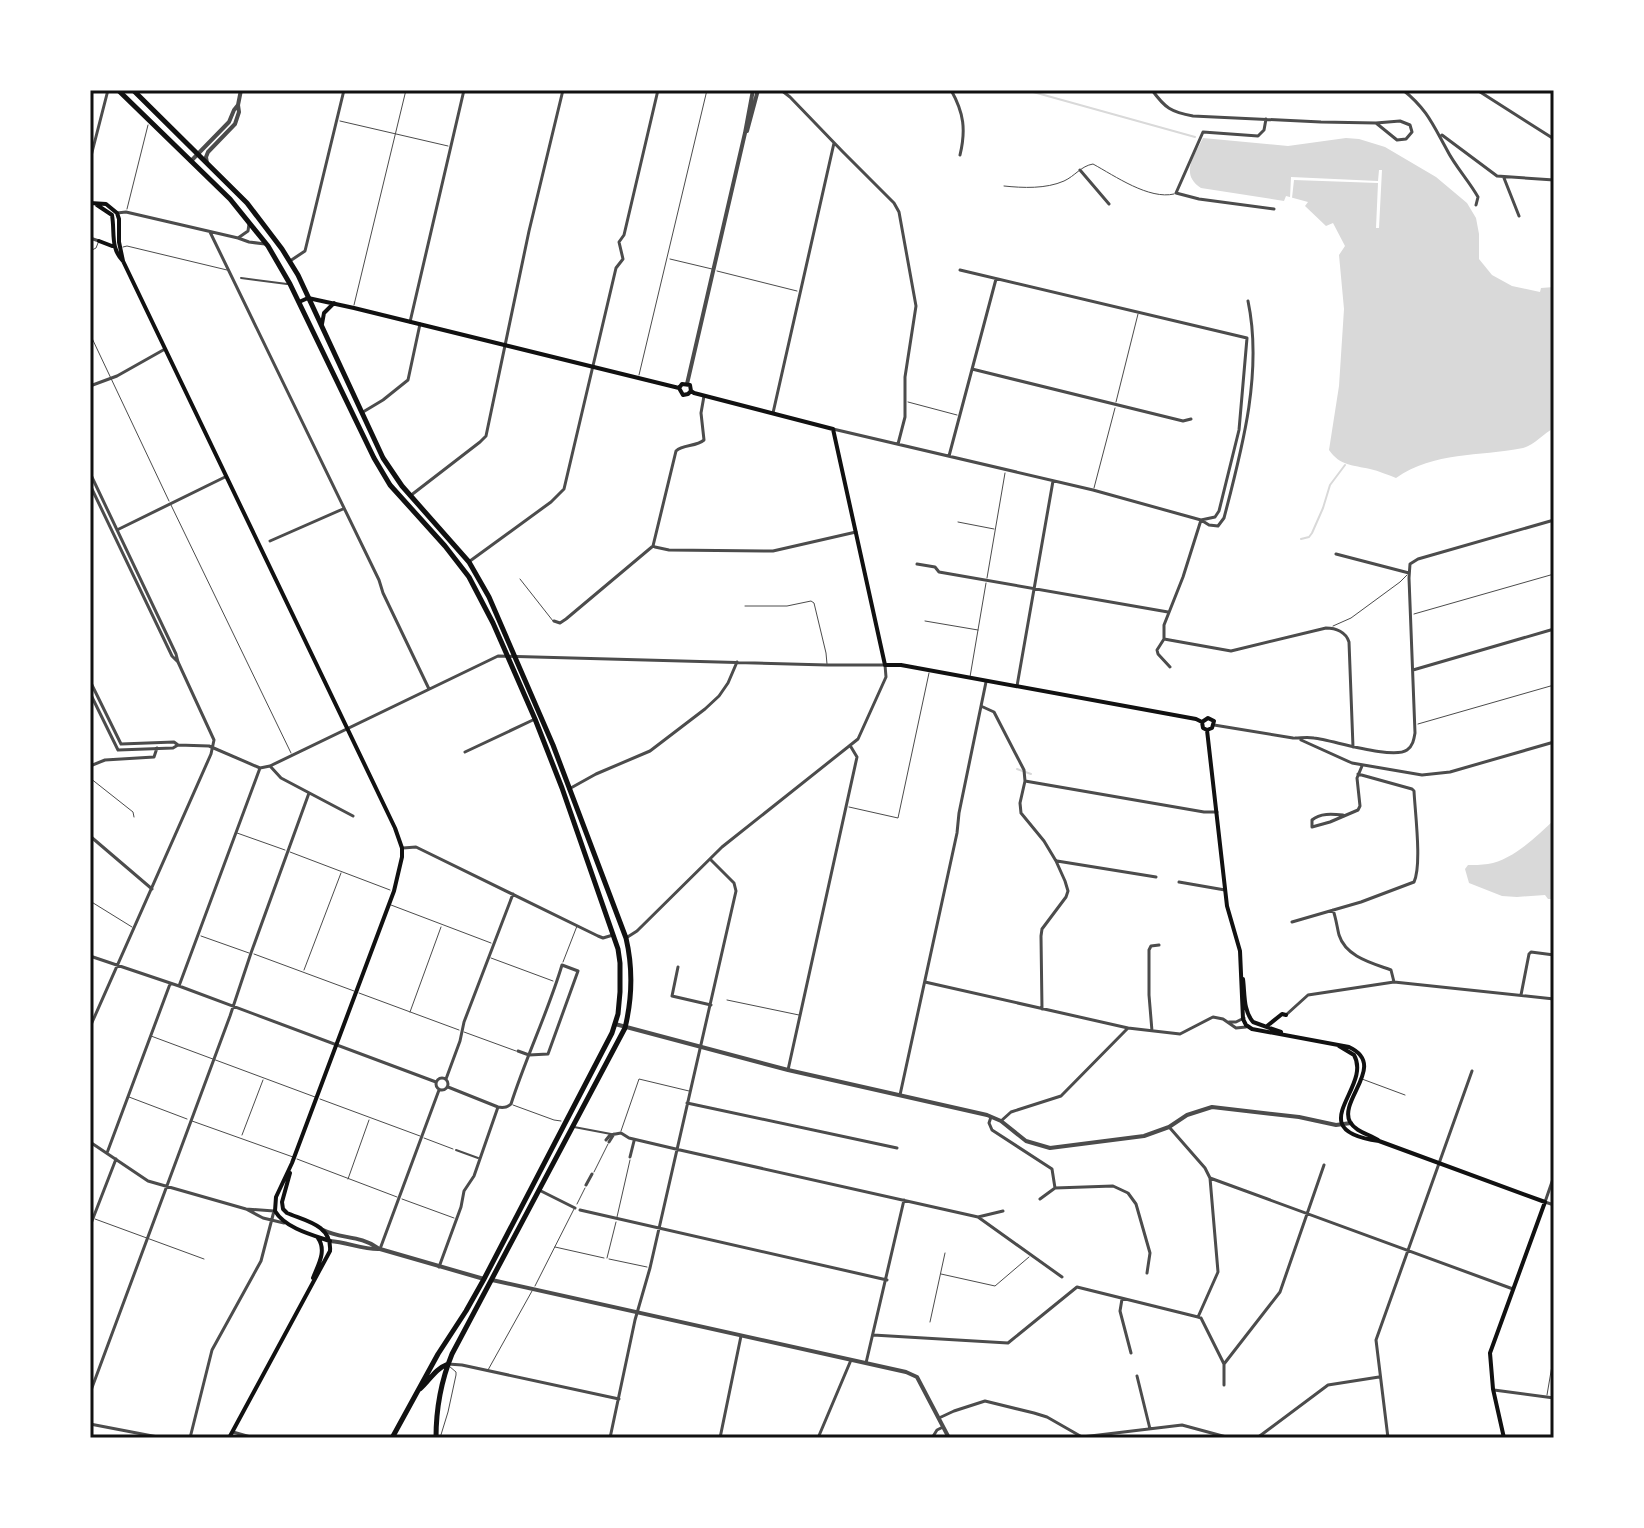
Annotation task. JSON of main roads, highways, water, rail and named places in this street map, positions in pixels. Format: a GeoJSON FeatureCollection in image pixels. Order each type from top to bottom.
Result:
{"type":"FeatureCollection","features":[{"type":"Feature","properties":{"kind":"highway"},"geometry":{"type":"LineString","coordinates":[[118,90],[230,199],[268,246],[390,485],[469,577],[508,656],[562,788],[620,963],[615,1024],[484,1279],[392,1438]]}},
{"type":"Feature","properties":{"kind":"highway"},"geometry":{"type":"LineString","coordinates":[[133,90],[247,203],[267,227],[290,261],[383,458],[410,496],[469,562],[516,656],[626,938],[631,978],[625,1028],[448,1364],[439,1396],[438,1438]]}},
{"type":"Feature","properties":{"kind":"highway"},"geometry":{"type":"LineString","coordinates":[[484,1279],[492,1280]]}},
{"type":"Feature","properties":{"kind":"highway"},"geometry":{"type":"LineString","coordinates":[[417,1392],[438,1369],[448,1364]]}},
{"type":"Feature","properties":{"kind":"main road"},"geometry":{"type":"LineString","coordinates":[[90,203],[112,215],[114,247],[123,261]]}},
{"type":"Feature","properties":{"kind":"main road"},"geometry":{"type":"LineString","coordinates":[[97,205],[109,205],[117,213],[123,261],[402,848],[394,891],[275,1203],[274,1211],[288,1224],[330,1241]]}},
{"type":"Feature","properties":{"kind":"main road"},"geometry":{"type":"LineString","coordinates":[[99,241],[114,247]]}},
{"type":"Feature","properties":{"kind":"main road"},"geometry":{"type":"LineString","coordinates":[[299,302],[308,298],[334,303],[679,388],[683,395],[691,391]]}},
{"type":"Feature","properties":{"kind":"main road"},"geometry":{"type":"LineString","coordinates":[[322,327],[323,316],[334,303]]}},
{"type":"Feature","properties":{"kind":"main road"},"geometry":{"type":"LineString","coordinates":[[679,388],[687,384],[691,391]]}},
{"type":"Feature","properties":{"kind":"main road"},"geometry":{"type":"LineString","coordinates":[[691,391],[833,429],[885,665],[901,665],[1202,722]]}},
{"type":"Feature","properties":{"kind":"main road"},"geometry":{"type":"LineString","coordinates":[[1202,722],[1206,718],[1214,721],[1212,728],[1207,730]]}},
{"type":"Feature","properties":{"kind":"main road"},"geometry":{"type":"LineString","coordinates":[[1202,722],[1207,730],[1228,912],[1240,949],[1248,1021]]}},
{"type":"Feature","properties":{"kind":"main road"},"geometry":{"type":"LineString","coordinates":[[1264,1026],[1282,1014],[1286,1015]]}},
{"type":"Feature","properties":{"kind":"main road"},"geometry":{"type":"LineString","coordinates":[[1248,1021],[1358,1051],[1362,1059],[1362,1079],[1349,1113],[1351,1123],[1379,1141]]}},
{"type":"Feature","properties":{"kind":"main road"},"geometry":{"type":"LineString","coordinates":[[1248,1021],[1272,1033],[1287,1034]]}},
{"type":"Feature","properties":{"kind":"main road"},"geometry":{"type":"LineString","coordinates":[[1339,1046],[1354,1055],[1358,1067],[1342,1111],[1342,1125],[1350,1133],[1545,1202],[1490,1353],[1493,1389],[1504,1438]]}},
{"type":"Feature","properties":{"kind":"main road"},"geometry":{"type":"LineString","coordinates":[[231,1436],[328,1256],[330,1241],[323,1230],[284,1211],[282,1204],[293,1160]]}},
{"type":"Feature","properties":{"kind":"main road"},"geometry":{"type":"LineString","coordinates":[[274,1211],[290,1214]]}},
{"type":"Feature","properties":{"kind":"main road"},"geometry":{"type":"LineString","coordinates":[[308,1289],[323,1250],[320,1241],[313,1235]]}},
{"type":"Feature","properties":{"kind":"waterway"},"geometry":{"type":"LineString","coordinates":[[1026,90],[1195,137]]}},
{"type":"Feature","properties":{"kind":"waterway"},"geometry":{"type":"LineString","coordinates":[[1301,539],[1312,533],[1330,485],[1345,465]]}},
{"type":"Feature","properties":{"kind":"waterway"},"geometry":{"type":"LineString","coordinates":[[1017,769],[1031,774]]}}]}
